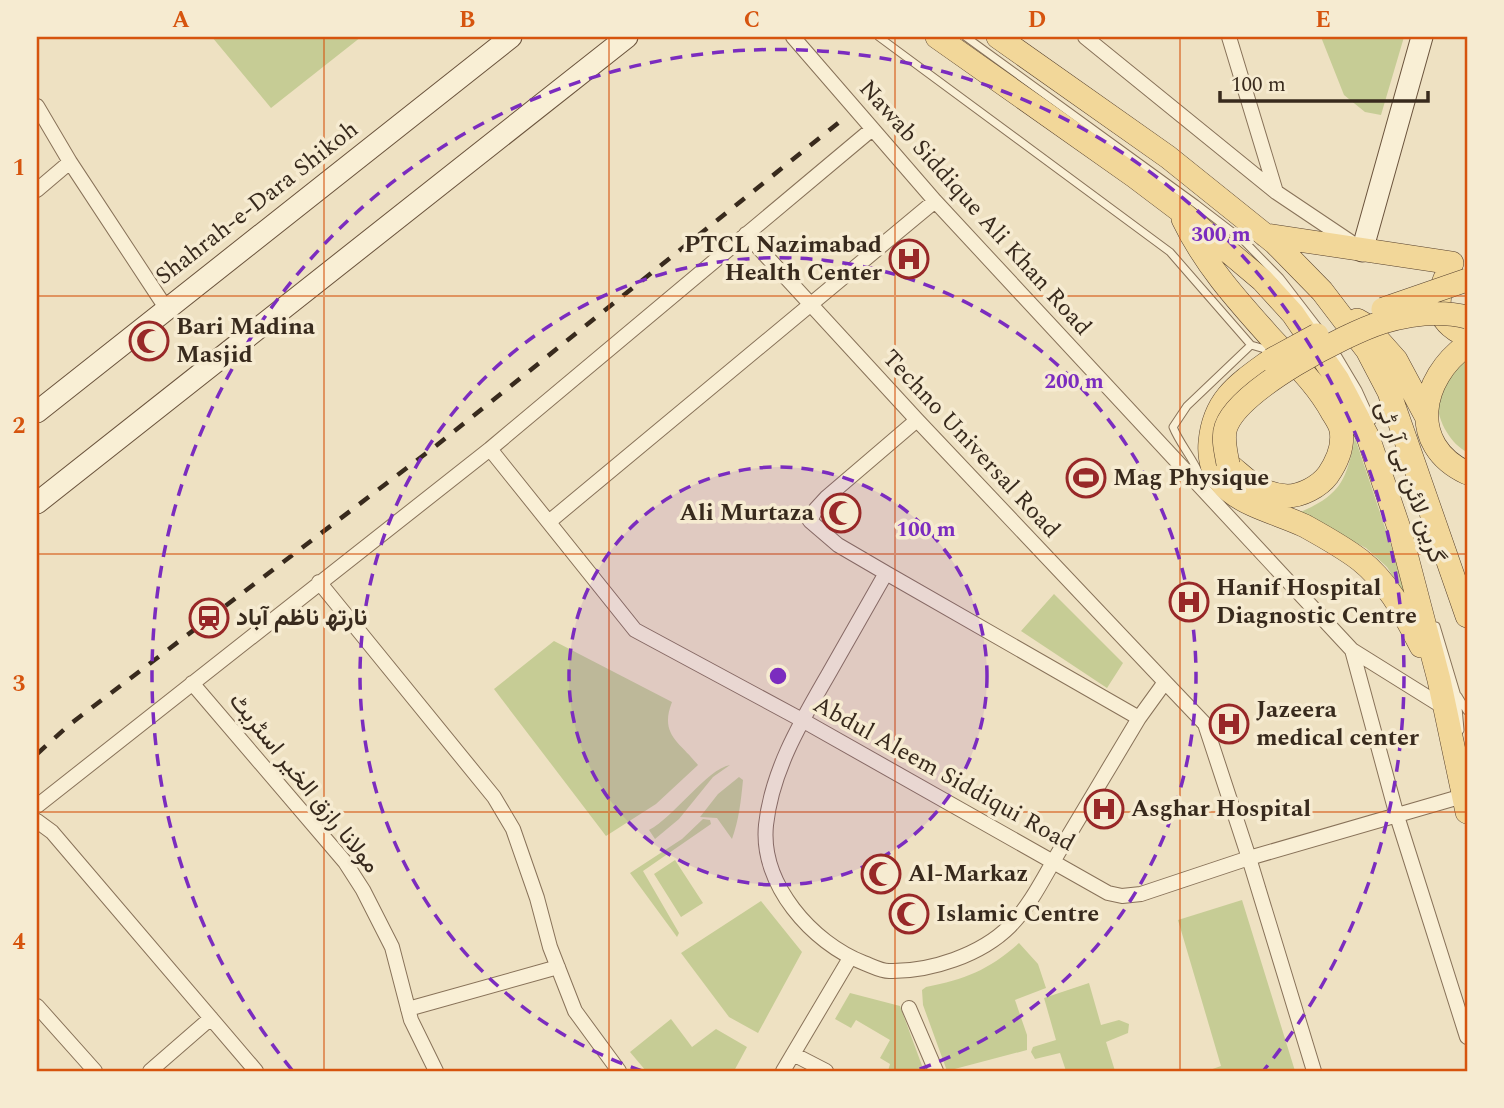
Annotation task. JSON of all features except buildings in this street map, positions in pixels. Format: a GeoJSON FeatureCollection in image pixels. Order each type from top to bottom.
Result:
{"type":"FeatureCollection","features":[{"type":"Feature","properties":{"kind":"main road"},"geometry":{"type":"LineString","coordinates":[[937,37],[1179,210],[1262,280],[1293,314],[1338,380],[1368,437],[1400,531],[1439,680]]}},
{"type":"Feature","properties":{"kind":"main road"},"geometry":{"type":"LineString","coordinates":[[998,37],[1168,157],[1265,235],[1296,262],[1336,309],[1367,350],[1389,392],[1467,616]]}},
{"type":"Feature","properties":{"kind":"main road"},"geometry":{"type":"LineString","coordinates":[[1179,210],[1197,248],[1224,284],[1289,356],[1320,391],[1341,429],[1342,447],[1326,478],[1312,489],[1294,496],[1270,495],[1228,464],[1226,428],[1234,412],[1252,394],[1293,367],[1354,334],[1385,321],[1426,313],[1453,313],[1467,317]]}},
{"type":"Feature","properties":{"kind":"main road"},"geometry":{"type":"LineString","coordinates":[[1265,235],[1462,267]]}},
{"type":"Feature","properties":{"kind":"main road"},"geometry":{"type":"LineString","coordinates":[[1462,267],[1382,309],[1326,330],[1271,360],[1244,380],[1219,405],[1212,424],[1209,455],[1215,473],[1225,489],[1241,499],[1305,527],[1361,561],[1392,593],[1439,680],[1456,705],[1454,743],[1465,804]]}},
{"type":"Feature","properties":{"kind":"main road"},"geometry":{"type":"LineString","coordinates":[[1462,267],[1439,294],[1439,306],[1444,320],[1452,328],[1461,332],[1467,331]]}},
{"type":"Feature","properties":{"kind":"main road"},"geometry":{"type":"LineString","coordinates":[[1382,309],[1432,300],[1467,305]]}},
{"type":"Feature","properties":{"kind":"main road"},"geometry":{"type":"LineString","coordinates":[[1336,309],[1364,324],[1383,344],[1403,371],[1439,452],[1456,468],[1467,473]]}},
{"type":"Feature","properties":{"kind":"main road"},"geometry":{"type":"LineString","coordinates":[[1426,418],[1432,383],[1445,364],[1467,345]]}},
{"type":"Feature","properties":{"kind":"street","name":"Shahrah-e-Dara Shikoh"},"geometry":{"type":"LineString","coordinates":[[37,412],[511,37]]}},
{"type":"Feature","properties":{"kind":"street"},"geometry":{"type":"LineString","coordinates":[[37,503],[626,37]]}},
{"type":"Feature","properties":{"kind":"street","name":"Nawab Siddique Ali Khan Road"},"geometry":{"type":"LineString","coordinates":[[793,37],[935,201],[1352,650],[1397,816],[1467,1037]]}},
{"type":"Feature","properties":{"kind":"street"},"geometry":{"type":"LineString","coordinates":[[1085,37],[1276,192],[1362,251],[1422,37]]}},
{"type":"Feature","properties":{"kind":"street"},"geometry":{"type":"LineString","coordinates":[[1229,37],[1276,192]]}},
{"type":"Feature","properties":{"kind":"street"},"geometry":{"type":"LineString","coordinates":[[37,106],[70,162],[166,308]]}},
{"type":"Feature","properties":{"kind":"street"},"geometry":{"type":"LineString","coordinates":[[37,806],[490,449],[871,130]]}},
{"type":"Feature","properties":{"kind":"street"},"geometry":{"type":"LineString","coordinates":[[37,190],[70,162]]}},
{"type":"Feature","properties":{"kind":"street"},"geometry":{"type":"LineString","coordinates":[[550,521],[935,201]]}},
{"type":"Feature","properties":{"kind":"street","name":"Techno Universal Road"},"geometry":{"type":"LineString","coordinates":[[746,234],[917,420],[1205,724],[1314,1071]]}},
{"type":"Feature","properties":{"kind":"street"},"geometry":{"type":"LineString","coordinates":[[917,420],[827,497],[810,521],[838,545],[1139,718]]}},
{"type":"Feature","properties":{"kind":"street","name":"Abdul Aleem Siddiqui Road"},"geometry":{"type":"LineString","coordinates":[[490,449],[635,630],[802,720],[1108,893],[1122,896],[1141,894],[1397,816],[1465,804]]}},
{"type":"Feature","properties":{"kind":"street"},"geometry":{"type":"LineString","coordinates":[[886,573],[802,720],[779,768],[769,799],[765,830],[769,868],[787,898],[813,932],[850,958],[887,971],[931,966],[971,954],[1010,926],[1034,894],[1139,718],[1165,682]]}},
{"type":"Feature","properties":{"kind":"street"},"geometry":{"type":"LineString","coordinates":[[319,582],[494,797],[513,829],[537,898],[550,947],[575,1010],[619,1071]]}},
{"type":"Feature","properties":{"kind":"street"},"geometry":{"type":"LineString","coordinates":[[1352,650],[1456,705]]}},
{"type":"Feature","properties":{"kind":"street","name":"مولانا رازق الخیر اسٹریٹ"},"geometry":{"type":"LineString","coordinates":[[192,683],[345,862],[363,890],[392,947],[408,1009],[436,1071]]}},
{"type":"Feature","properties":{"kind":"street"},"geometry":{"type":"LineString","coordinates":[[37,821],[52,832],[256,1071]]}},
{"type":"Feature","properties":{"kind":"street"},"geometry":{"type":"LineString","coordinates":[[783,1071],[850,958]]}},
{"type":"Feature","properties":{"kind":"street"},"geometry":{"type":"LineString","coordinates":[[408,1009],[558,967]]}},
{"type":"Feature","properties":{"kind":"street"},"geometry":{"type":"LineString","coordinates":[[37,1006],[95,1071]]}},
{"type":"Feature","properties":{"kind":"street"},"geometry":{"type":"LineString","coordinates":[[909,1008],[936,1071]]}},
{"type":"Feature","properties":{"kind":"street"},"geometry":{"type":"LineString","coordinates":[[150,1071],[211,1018]]}},
{"type":"Feature","properties":{"kind":"street"},"geometry":{"type":"LineString","coordinates":[[793,1054],[826,1071]]}},
{"type":"Feature","properties":{"kind":"lane"},"geometry":{"type":"LineString","coordinates":[[878,37],[1170,252],[1251,345],[1289,356]]}},
{"type":"Feature","properties":{"kind":"lane","name":"گرین لائن بی آر ٹی"},"geometry":{"type":"LineString","coordinates":[[966,37],[1243,240],[1297,298],[1333,347],[1358,390],[1377,433]]}},
{"type":"Feature","properties":{"kind":"lane"},"geometry":{"type":"LineString","coordinates":[[1203,490],[1200,474],[1180,444],[1173,427],[1188,406],[1251,345]]}},
{"type":"Feature","properties":{"kind":"lane","name":"گرین لائن بی آر ٹی"},"geometry":{"type":"LineString","coordinates":[[1392,479],[1423,581]]}},
{"type":"Feature","properties":{"kind":"lane"},"geometry":{"type":"LineString","coordinates":[[1434,619],[1456,705],[1462,755],[1467,772]]}},
{"type":"Feature","properties":{"kind":"green space"},"geometry":{"type":"Polygon","coordinates":[[[212,37],[361,37],[271,108],[212,37]]]}},
{"type":"Feature","properties":{"kind":"green space"},"geometry":{"type":"Polygon","coordinates":[[[1321,37],[1404,37],[1381,115],[1365,112],[1344,95],[1321,37]]]}},
{"type":"Feature","properties":{"kind":"green space"},"geometry":{"type":"Polygon","coordinates":[[[1467,356],[1467,452],[1447,432],[1438,404],[1444,382],[1467,356]]]}},
{"type":"Feature","properties":{"kind":"green space"},"geometry":{"type":"Polygon","coordinates":[[[1355,438],[1411,605],[1387,567],[1366,548],[1298,513],[1333,493],[1344,476],[1355,438]]]}},
{"type":"Feature","properties":{"kind":"green space"},"geometry":{"type":"Polygon","coordinates":[[[1054,594],[1123,663],[1107,688],[1021,631],[1054,594]]]}},
{"type":"Feature","properties":{"kind":"green space"},"geometry":{"type":"Polygon","coordinates":[[[554,641],[672,702],[668,723],[670,730],[678,744],[698,765],[656,804],[606,836],[494,689],[554,641]]]}},
{"type":"Feature","properties":{"kind":"green space"},"geometry":{"type":"Polygon","coordinates":[[[730,765],[713,777],[679,819],[655,839],[649,830],[659,824],[711,775],[730,765]]]}},
{"type":"Feature","properties":{"kind":"green space"},"geometry":{"type":"Polygon","coordinates":[[[739,777],[743,780],[732,839],[717,818],[700,817],[718,794],[739,777]]]}},
{"type":"Feature","properties":{"kind":"green space"},"geometry":{"type":"Polygon","coordinates":[[[703,819],[710,820],[711,824],[643,871],[679,933],[677,937],[630,873],[682,839],[703,819]]]}},
{"type":"Feature","properties":{"kind":"green space"},"geometry":{"type":"Polygon","coordinates":[[[675,860],[703,903],[681,917],[654,874],[675,860]]]}},
{"type":"Feature","properties":{"kind":"green space"},"geometry":{"type":"Polygon","coordinates":[[[1242,900],[1295,1071],[1207,1071],[1221,1066],[1178,920],[1242,900]]]}},
{"type":"Feature","properties":{"kind":"green space"},"geometry":{"type":"Polygon","coordinates":[[[761,901],[802,952],[758,1033],[729,1017],[681,953],[761,901]]]}},
{"type":"Feature","properties":{"kind":"green space"},"geometry":{"type":"Polygon","coordinates":[[[1019,943],[1038,964],[1046,988],[1015,1000],[1027,1035],[1027,1050],[947,1071],[923,1005],[922,990],[976,972],[1019,943]]]}},
{"type":"Feature","properties":{"kind":"green space"},"geometry":{"type":"Polygon","coordinates":[[[1089,983],[1101,1025],[1119,1020],[1129,1024],[1128,1033],[1106,1042],[1115,1071],[1066,1071],[1060,1053],[1035,1059],[1031,1052],[1033,1047],[1056,1040],[1044,998],[1089,983]]]}},
{"type":"Feature","properties":{"kind":"green space"},"geometry":{"type":"Polygon","coordinates":[[[850,993],[900,1006],[924,1071],[888,1071],[890,1064],[880,1058],[890,1040],[856,1020],[851,1028],[835,1019],[850,993]]]}},
{"type":"Feature","properties":{"kind":"green space"},"geometry":{"type":"Polygon","coordinates":[[[671,1019],[692,1047],[716,1029],[747,1047],[734,1071],[646,1071],[630,1052],[671,1019]]]}},
{"type":"Feature","properties":{"kind":"railway"},"geometry":{"type":"LineString","coordinates":[[37,754],[69,725],[437,445],[842,120]]}},
{"type":"Feature","properties":{"kind":"place","name":"PTCL Nazimabad Health Center"},"geometry":{"type":"Point","coordinates":[909,259]}},
{"type":"Feature","properties":{"kind":"place","name":"Bari Madina Masjid"},"geometry":{"type":"Point","coordinates":[149,341]}},
{"type":"Feature","properties":{"kind":"place","name":"Mag Physique"},"geometry":{"type":"Point","coordinates":[1086,478]}},
{"type":"Feature","properties":{"kind":"place","name":"Ali Murtaza"},"geometry":{"type":"Point","coordinates":[841,513]}},
{"type":"Feature","properties":{"kind":"place","name":"Hanif Hospital Diagnostic Centre"},"geometry":{"type":"Point","coordinates":[1189,602]}},
{"type":"Feature","properties":{"kind":"place","name":"نارتھ ناظم آباد"},"geometry":{"type":"Point","coordinates":[209,618]}},
{"type":"Feature","properties":{"kind":"place","name":"Jazeera medical center"},"geometry":{"type":"Point","coordinates":[1229,724]}},
{"type":"Feature","properties":{"kind":"place","name":"Asghar Hospital"},"geometry":{"type":"Point","coordinates":[1104,809]}},
{"type":"Feature","properties":{"kind":"place","name":"Al-Markaz"},"geometry":{"type":"Point","coordinates":[881,874]}},
{"type":"Feature","properties":{"kind":"place","name":"Islamic Centre"},"geometry":{"type":"Point","coordinates":[909,914]}}]}
